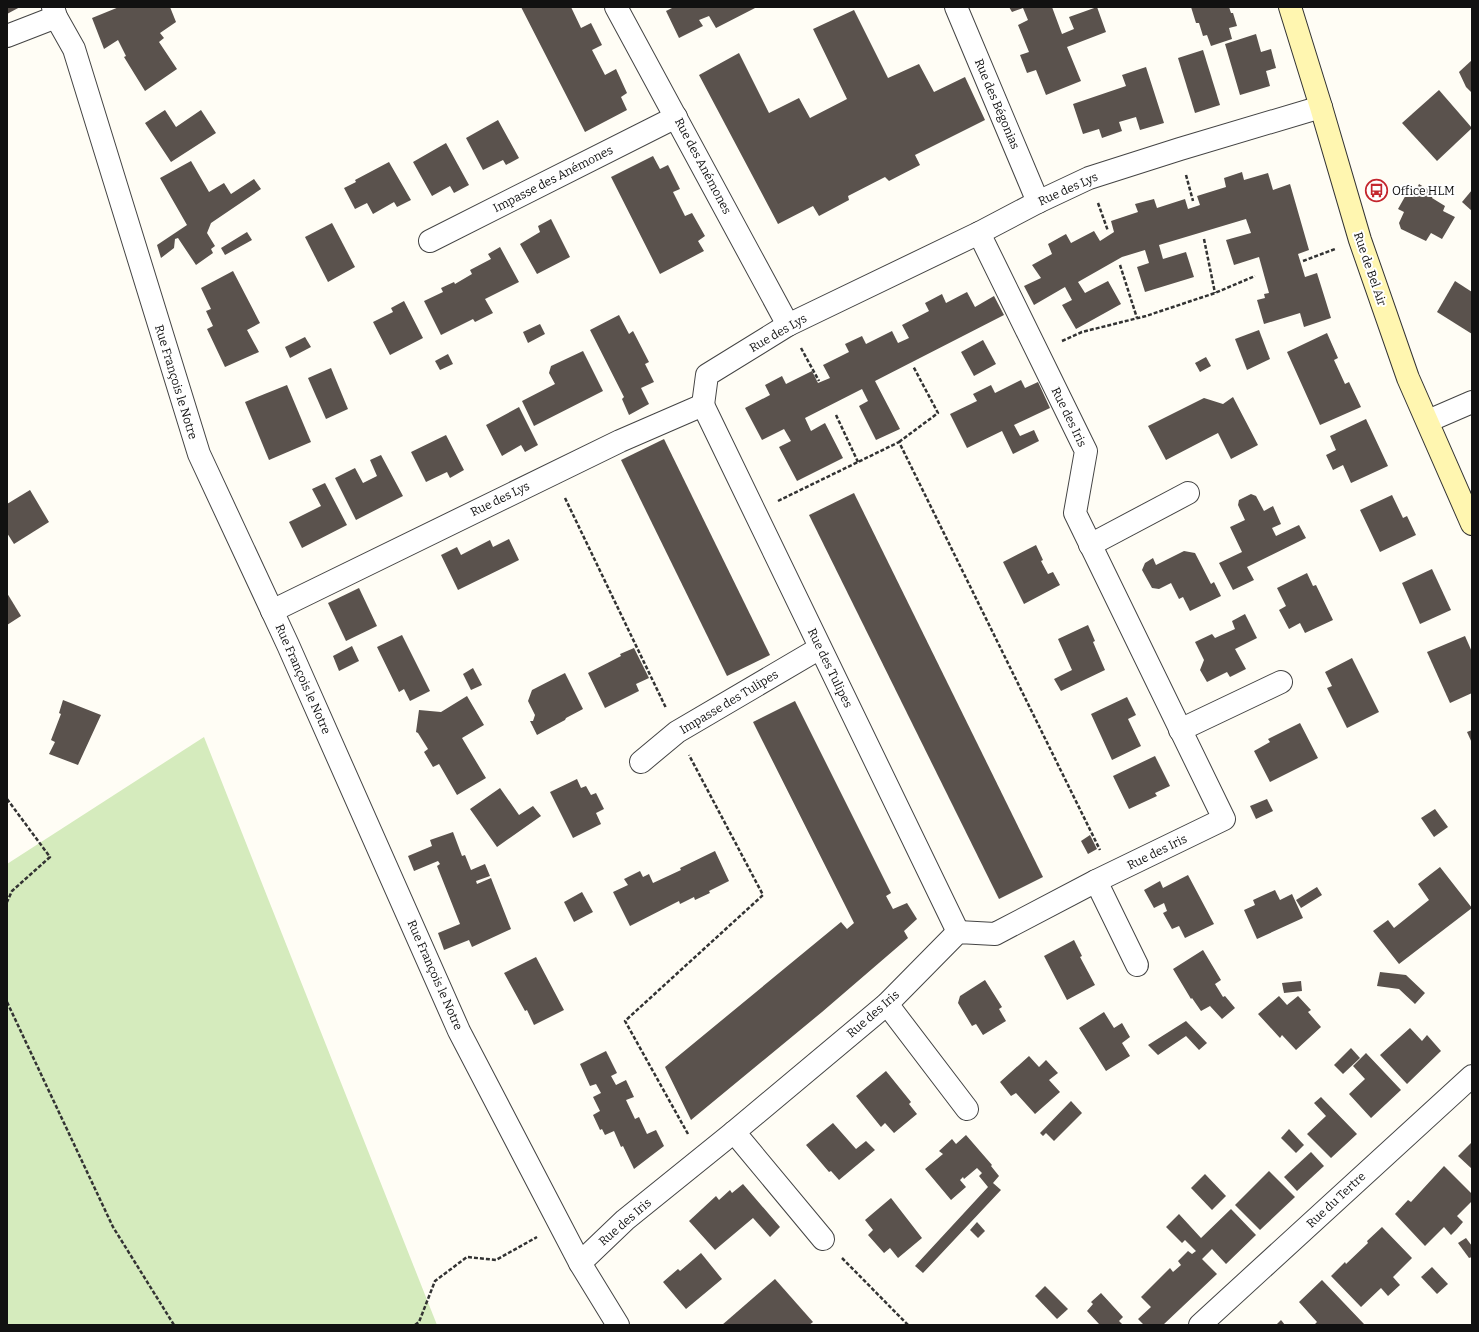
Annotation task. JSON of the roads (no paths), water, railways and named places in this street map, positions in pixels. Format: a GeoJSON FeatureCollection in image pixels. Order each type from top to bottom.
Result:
{"type":"FeatureCollection","features":[{"type":"Feature","properties":{"kind":"main road","name":"Rue de Bel Air"},"geometry":{"type":"LineString","coordinates":[[1290,7],[1360,240],[1408,378],[1472,524]]}},
{"type":"Feature","properties":{"kind":"street","name":"Rue des Anémones"},"geometry":{"type":"LineString","coordinates":[[616,7],[788,325]]}},
{"type":"Feature","properties":{"kind":"street","name":"Rue des Bégonias"},"geometry":{"type":"LineString","coordinates":[[956,7],[1038,202]]}},
{"type":"Feature","properties":{"kind":"street"},"geometry":{"type":"LineString","coordinates":[[7,36],[55,12]]}},
{"type":"Feature","properties":{"kind":"street","name":"Rue François le Notre"},"geometry":{"type":"LineString","coordinates":[[55,12],[74,49],[199,454],[272,611],[459,1031],[580,1263],[618,1325]]}},
{"type":"Feature","properties":{"kind":"street","name":"Rue des Lys"},"geometry":{"type":"LineString","coordinates":[[272,611],[553,473],[620,441],[703,405],[707,375],[788,325],[979,233],[1038,202],[1089,178],[1321,107]]}},
{"type":"Feature","properties":{"kind":"street","name":"Impasse des Anémones"},"geometry":{"type":"LineString","coordinates":[[430,241],[676,117]]}},
{"type":"Feature","properties":{"kind":"street","name":"Rue des Iris"},"geometry":{"type":"LineString","coordinates":[[580,1263],[625,1220],[734,1132],[887,1004],[958,932],[994,934],[1104,877],[1224,819],[1075,513],[1086,451],[979,233]]}},
{"type":"Feature","properties":{"kind":"street"},"geometry":{"type":"LineString","coordinates":[[1428,421],[1472,402]]}},
{"type":"Feature","properties":{"kind":"street","name":"Rue des Tulipes"},"geometry":{"type":"LineString","coordinates":[[703,405],[958,932]]}},
{"type":"Feature","properties":{"kind":"street"},"geometry":{"type":"LineString","coordinates":[[1090,545],[1188,493]]}},
{"type":"Feature","properties":{"kind":"street","name":"Impasse des Tulipes"},"geometry":{"type":"LineString","coordinates":[[641,762],[677,732],[820,648]]}},
{"type":"Feature","properties":{"kind":"street"},"geometry":{"type":"LineString","coordinates":[[1180,730],[1281,682]]}},
{"type":"Feature","properties":{"kind":"street"},"geometry":{"type":"LineString","coordinates":[[1104,877],[1138,965]]}},
{"type":"Feature","properties":{"kind":"street"},"geometry":{"type":"LineString","coordinates":[[887,1004],[968,1109]]}},
{"type":"Feature","properties":{"kind":"street","name":"Rue du Tertre"},"geometry":{"type":"LineString","coordinates":[[1200,1325],[1472,1076]]}},
{"type":"Feature","properties":{"kind":"street"},"geometry":{"type":"LineString","coordinates":[[734,1132],[823,1239]]}},
{"type":"Feature","properties":{"kind":"place","name":"Office HLM"},"geometry":{"type":"Point","coordinates":[1376,191]}}]}
